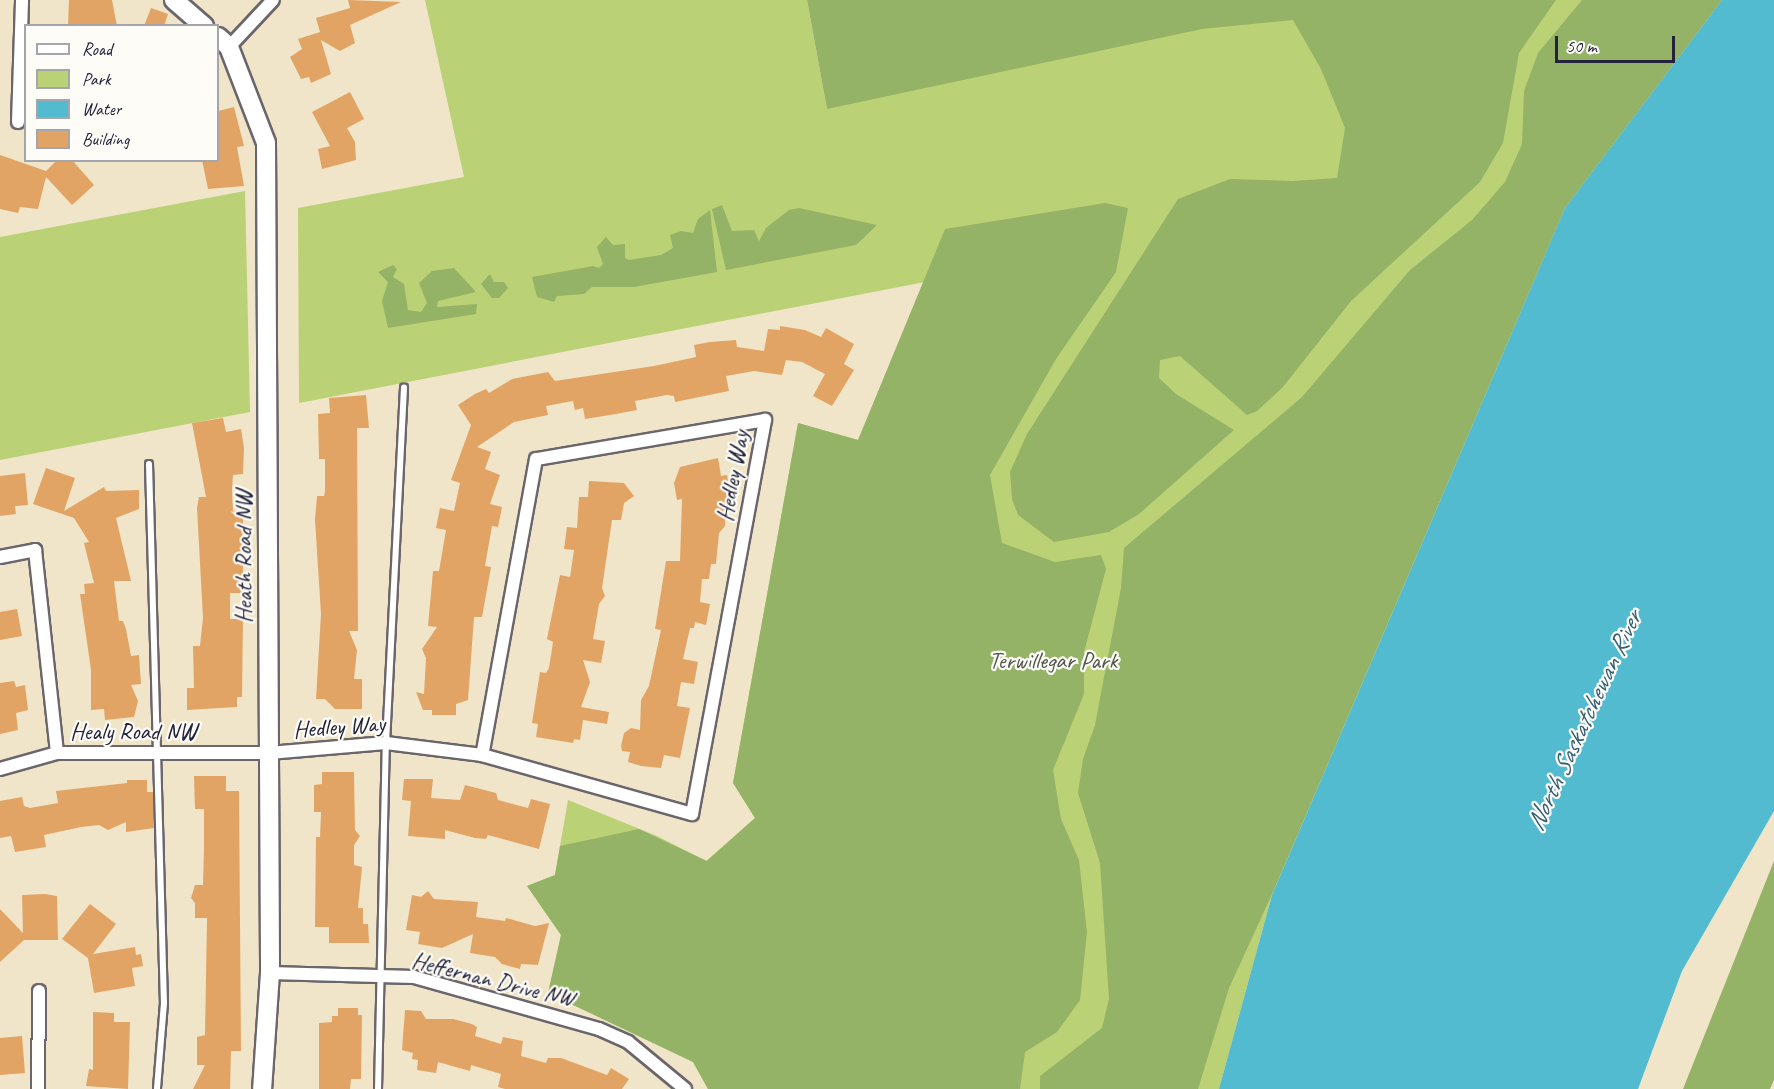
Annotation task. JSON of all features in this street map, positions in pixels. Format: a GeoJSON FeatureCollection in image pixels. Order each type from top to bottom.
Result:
{"type":"FeatureCollection","features":[{"type":"Feature","properties":{"kind":"street"},"geometry":{"type":"LineString","coordinates":[[18,122],[22,0]]}},
{"type":"Feature","properties":{"kind":"street"},"geometry":{"type":"LineString","coordinates":[[174,0],[202,24]]}},
{"type":"Feature","properties":{"kind":"street"},"geometry":{"type":"LineString","coordinates":[[223,42],[273,0]]}},
{"type":"Feature","properties":{"kind":"street","name":"Heath Road NW"},"geometry":{"type":"LineString","coordinates":[[223,42],[266,143],[270,974],[262,1089]]}},
{"type":"Feature","properties":{"kind":"street","name":"Hedley Way"},"geometry":{"type":"LineString","coordinates":[[269,753],[386,743],[482,755],[692,814],[765,420],[536,459],[482,755]]}},
{"type":"Feature","properties":{"kind":"street"},"geometry":{"type":"LineString","coordinates":[[0,557],[36,550],[57,753]]}},
{"type":"Feature","properties":{"kind":"street","name":"Healy Road NW"},"geometry":{"type":"LineString","coordinates":[[0,769],[57,753],[269,753]]}},
{"type":"Feature","properties":{"kind":"street","name":"Heffernan Drive NW"},"geometry":{"type":"LineString","coordinates":[[270,974],[414,977],[599,1029],[628,1042],[685,1089]]}},
{"type":"Feature","properties":{"kind":"street"},"geometry":{"type":"LineString","coordinates":[[38,1089],[39,992]]}},
{"type":"Feature","properties":{"kind":"lane"},"geometry":{"type":"LineString","coordinates":[[378,1089],[386,743],[404,387]]}},
{"type":"Feature","properties":{"kind":"lane"},"geometry":{"type":"LineString","coordinates":[[149,464],[164,1003],[157,1089]]}},
{"type":"Feature","properties":{"kind":"green space","name":"Terwillegar Park"},"geometry":{"type":"Polygon","coordinates":[[[425,0],[807,0],[827,109],[868,0],[1722,0],[1565,208],[1272,895],[1219,1089],[708,1089],[693,1062],[548,993],[561,935],[527,886],[555,875],[568,800],[657,836],[706,861],[755,818],[733,783],[798,423],[858,440],[925,282],[299,403],[298,208],[464,177],[425,0]]]}},
{"type":"Feature","properties":{"kind":"green space"},"geometry":{"type":"Polygon","coordinates":[[[807,0],[1556,0],[1519,53],[1503,143],[1480,182],[1351,301],[1283,387],[1257,411],[1247,415],[1180,356],[1160,360],[1159,378],[1176,394],[1234,430],[1139,514],[1109,532],[1054,542],[1018,515],[1012,499],[1010,472],[1027,434],[1178,199],[1230,179],[1292,181],[1337,178],[1345,128],[1321,69],[1293,20],[1202,29],[827,109],[807,0]]]}},
{"type":"Feature","properties":{"kind":"green space"},"geometry":{"type":"Polygon","coordinates":[[[1582,0],[1722,0],[1565,208],[1273,892],[1229,988],[1198,1089],[1040,1089],[1040,1076],[1102,1028],[1109,999],[1100,863],[1078,793],[1083,759],[1095,725],[1121,588],[1124,548],[1302,397],[1410,270],[1472,220],[1505,182],[1522,144],[1524,91],[1538,53],[1582,0]]]}},
{"type":"Feature","properties":{"kind":"green space"},"geometry":{"type":"Polygon","coordinates":[[[245,191],[250,412],[0,460],[0,237],[245,191]]]}},
{"type":"Feature","properties":{"kind":"green space"},"geometry":{"type":"Polygon","coordinates":[[[1105,203],[1128,208],[1116,272],[1056,359],[990,475],[1002,543],[1055,562],[1101,555],[1106,569],[1084,652],[1084,694],[1053,770],[1061,819],[1079,860],[1087,932],[1080,1000],[1057,1032],[1025,1052],[1020,1089],[708,1089],[693,1062],[548,993],[561,935],[527,886],[555,875],[560,846],[639,829],[707,861],[755,818],[733,783],[798,423],[858,440],[945,229],[1105,203]]]}},
{"type":"Feature","properties":{"kind":"green space"},"geometry":{"type":"Polygon","coordinates":[[[722,205],[732,231],[754,230],[759,241],[766,228],[789,210],[799,208],[877,225],[856,245],[726,270],[712,209],[722,205]]]}},
{"type":"Feature","properties":{"kind":"green space"},"geometry":{"type":"Polygon","coordinates":[[[710,210],[717,272],[634,287],[592,287],[584,294],[557,296],[554,302],[537,297],[532,277],[593,266],[599,268],[603,264],[597,247],[606,237],[613,245],[625,244],[625,258],[629,260],[661,255],[673,248],[670,235],[681,231],[693,233],[698,219],[710,210]]]}},
{"type":"Feature","properties":{"kind":"green space"},"geometry":{"type":"Polygon","coordinates":[[[393,265],[397,269],[393,277],[404,284],[408,310],[421,312],[427,303],[419,283],[432,271],[454,268],[476,292],[438,301],[437,307],[477,304],[476,314],[388,328],[382,301],[388,282],[378,272],[393,265]]]}},
{"type":"Feature","properties":{"kind":"green space"},"geometry":{"type":"Polygon","coordinates":[[[490,274],[494,282],[504,282],[508,288],[499,298],[492,298],[481,284],[490,274]]]}},
{"type":"Feature","properties":{"kind":"green space"},"geometry":{"type":"Polygon","coordinates":[[[1774,861],[1774,1080],[1770,1089],[1683,1089],[1774,861]]]}},
{"type":"Feature","properties":{"kind":"water","name":"North Saskatchewan River"},"geometry":{"type":"Polygon","coordinates":[[[1722,0],[1774,0],[1774,811],[1682,971],[1638,1089],[1219,1089],[1272,895],[1565,208],[1722,0]]]}},
{"type":"Feature","properties":{"kind":"building"},"geometry":{"type":"Polygon","coordinates":[[[69,0],[112,0],[117,24],[68,24],[69,0]]]}},
{"type":"Feature","properties":{"kind":"building"},"geometry":{"type":"Polygon","coordinates":[[[348,0],[401,2],[350,25],[355,43],[340,51],[321,40],[331,74],[311,83],[309,77],[301,79],[290,57],[302,49],[298,39],[320,32],[316,18],[350,8],[348,0]]]}},
{"type":"Feature","properties":{"kind":"building"},"geometry":{"type":"Polygon","coordinates":[[[151,8],[168,14],[165,24],[145,24],[151,8]]]}},
{"type":"Feature","properties":{"kind":"building"},"geometry":{"type":"Polygon","coordinates":[[[350,92],[364,119],[347,128],[355,142],[356,160],[322,169],[318,149],[330,146],[312,112],[350,92]]]}},
{"type":"Feature","properties":{"kind":"building"},"geometry":{"type":"Polygon","coordinates":[[[234,107],[244,146],[237,147],[244,186],[208,189],[202,162],[219,162],[219,111],[234,107]]]}},
{"type":"Feature","properties":{"kind":"building"},"geometry":{"type":"Polygon","coordinates":[[[0,155],[46,171],[55,162],[74,162],[94,185],[72,205],[46,177],[38,209],[20,207],[18,213],[0,209],[0,155]]]}},
{"type":"Feature","properties":{"kind":"building"},"geometry":{"type":"Polygon","coordinates":[[[780,326],[805,330],[821,337],[826,328],[854,344],[844,364],[854,370],[832,406],[813,396],[825,374],[802,362],[786,360],[782,375],[754,371],[726,376],[729,391],[675,402],[674,396],[667,395],[635,401],[637,410],[585,419],[583,408],[575,410],[573,401],[546,406],[548,415],[514,422],[477,447],[491,452],[485,469],[500,475],[490,504],[502,507],[498,527],[492,526],[485,566],[491,567],[482,617],[474,617],[468,700],[456,704],[456,715],[432,715],[432,710],[423,710],[416,692],[424,694],[426,658],[422,649],[437,627],[428,626],[433,571],[439,571],[446,530],[436,528],[440,508],[454,511],[460,483],[451,480],[471,425],[458,405],[486,389],[489,393],[512,379],[548,372],[555,381],[654,366],[696,357],[694,345],[710,342],[736,340],[737,347],[764,351],[768,329],[780,330],[780,326]]]}},
{"type":"Feature","properties":{"kind":"building"},"geometry":{"type":"Polygon","coordinates":[[[366,395],[369,428],[357,428],[358,631],[349,631],[357,650],[354,679],[362,679],[362,709],[335,709],[325,699],[316,699],[321,614],[315,520],[317,496],[324,496],[325,491],[325,459],[319,459],[318,414],[330,413],[329,398],[366,395]]]}},
{"type":"Feature","properties":{"kind":"building"},"geometry":{"type":"Polygon","coordinates":[[[223,418],[226,432],[241,429],[244,448],[243,474],[233,475],[232,489],[233,511],[243,510],[243,593],[230,593],[230,619],[243,619],[242,697],[237,697],[237,707],[187,710],[187,688],[194,688],[193,646],[200,646],[203,618],[197,508],[199,497],[206,497],[192,423],[223,418]]]}},
{"type":"Feature","properties":{"kind":"building"},"geometry":{"type":"Polygon","coordinates":[[[718,458],[721,476],[727,475],[731,496],[726,497],[725,526],[719,533],[716,564],[711,564],[709,579],[702,579],[700,602],[710,604],[706,625],[695,622],[694,628],[690,628],[683,659],[698,662],[694,684],[681,682],[677,706],[690,708],[680,758],[664,755],[661,768],[641,766],[628,762],[630,752],[622,751],[621,746],[624,733],[631,728],[640,730],[641,700],[649,686],[661,630],[655,629],[666,561],[680,561],[682,499],[677,500],[674,483],[680,467],[718,458]]]}},
{"type":"Feature","properties":{"kind":"building"},"geometry":{"type":"Polygon","coordinates":[[[46,468],[75,478],[64,511],[104,487],[106,491],[139,490],[139,509],[116,518],[131,581],[114,581],[119,621],[123,621],[126,629],[131,656],[139,655],[141,684],[131,685],[138,701],[134,717],[105,720],[104,709],[91,710],[91,670],[80,594],[85,594],[84,584],[94,583],[84,543],[89,542],[74,518],[33,504],[46,468]]]}},
{"type":"Feature","properties":{"kind":"building"},"geometry":{"type":"Polygon","coordinates":[[[25,473],[28,505],[15,506],[16,514],[0,516],[0,476],[25,473]]]}},
{"type":"Feature","properties":{"kind":"building"},"geometry":{"type":"Polygon","coordinates":[[[589,481],[624,483],[634,496],[624,503],[621,520],[612,520],[602,588],[605,596],[599,604],[593,639],[605,641],[601,663],[583,660],[590,682],[581,707],[609,712],[607,724],[583,720],[580,740],[574,739],[573,743],[536,737],[538,724],[532,723],[540,672],[546,673],[549,668],[553,642],[547,639],[560,575],[570,577],[574,550],[564,549],[567,527],[577,528],[579,497],[588,497],[589,481]]]}},
{"type":"Feature","properties":{"kind":"building"},"geometry":{"type":"Polygon","coordinates":[[[17,609],[22,636],[0,640],[0,612],[17,609]]]}},
{"type":"Feature","properties":{"kind":"building"},"geometry":{"type":"Polygon","coordinates":[[[14,681],[16,687],[25,685],[28,710],[16,713],[18,730],[0,734],[0,683],[14,681]]]}},
{"type":"Feature","properties":{"kind":"building"},"geometry":{"type":"Polygon","coordinates":[[[322,772],[354,772],[355,830],[360,836],[354,845],[354,865],[362,867],[358,908],[363,908],[363,924],[368,924],[369,943],[329,943],[329,927],[315,927],[316,837],[320,837],[321,812],[314,812],[314,785],[322,784],[322,772]]]}},
{"type":"Feature","properties":{"kind":"building"},"geometry":{"type":"Polygon","coordinates":[[[194,776],[226,776],[226,791],[239,791],[241,1051],[231,1051],[230,1089],[193,1089],[205,1065],[197,1065],[197,1037],[205,1035],[207,918],[195,918],[195,903],[191,898],[195,885],[203,885],[204,849],[204,809],[195,809],[194,776]]]}},
{"type":"Feature","properties":{"kind":"building"},"geometry":{"type":"Polygon","coordinates":[[[404,779],[433,779],[431,798],[460,800],[465,785],[496,793],[498,800],[528,808],[531,799],[550,804],[539,849],[488,835],[486,839],[475,838],[445,830],[445,839],[408,836],[411,801],[402,800],[404,779]]]}},
{"type":"Feature","properties":{"kind":"building"},"geometry":{"type":"Polygon","coordinates":[[[127,780],[147,780],[147,792],[153,792],[154,828],[126,832],[126,822],[108,830],[99,825],[81,827],[44,835],[46,847],[15,852],[11,836],[0,838],[0,801],[22,797],[24,806],[30,808],[58,803],[56,791],[127,783],[127,780]]]}},
{"type":"Feature","properties":{"kind":"building"},"geometry":{"type":"Polygon","coordinates":[[[428,891],[434,899],[478,902],[476,917],[505,921],[506,918],[535,926],[549,923],[538,965],[521,964],[520,969],[502,964],[495,957],[470,953],[473,934],[442,948],[418,944],[420,932],[406,930],[412,895],[421,897],[428,891]]]}},
{"type":"Feature","properties":{"kind":"building"},"geometry":{"type":"Polygon","coordinates":[[[22,895],[57,896],[58,940],[24,940],[0,962],[0,909],[23,933],[22,895]]]}},
{"type":"Feature","properties":{"kind":"building"},"geometry":{"type":"Polygon","coordinates":[[[90,904],[116,924],[93,954],[135,947],[136,955],[141,954],[143,966],[132,968],[135,986],[94,993],[88,958],[62,939],[90,904]]]}},
{"type":"Feature","properties":{"kind":"building"},"geometry":{"type":"Polygon","coordinates":[[[338,1008],[358,1008],[358,1015],[362,1015],[361,1079],[351,1079],[350,1089],[319,1089],[319,1023],[332,1022],[332,1016],[338,1016],[338,1008]]]}},
{"type":"Feature","properties":{"kind":"building"},"geometry":{"type":"Polygon","coordinates":[[[405,1010],[421,1011],[426,1019],[453,1019],[472,1024],[477,1027],[475,1036],[501,1044],[503,1037],[523,1041],[521,1056],[546,1063],[548,1058],[561,1058],[607,1075],[611,1068],[629,1079],[622,1089],[505,1089],[498,1087],[501,1074],[471,1065],[470,1071],[438,1062],[436,1073],[417,1070],[418,1060],[412,1059],[413,1053],[402,1050],[405,1010]]]}},
{"type":"Feature","properties":{"kind":"building"},"geometry":{"type":"Polygon","coordinates":[[[93,1012],[114,1013],[114,1022],[130,1022],[128,1089],[86,1086],[89,1069],[93,1070],[93,1012]]]}},
{"type":"Feature","properties":{"kind":"building"},"geometry":{"type":"Polygon","coordinates":[[[22,1036],[25,1073],[0,1075],[0,1038],[22,1036]]]}}]}
